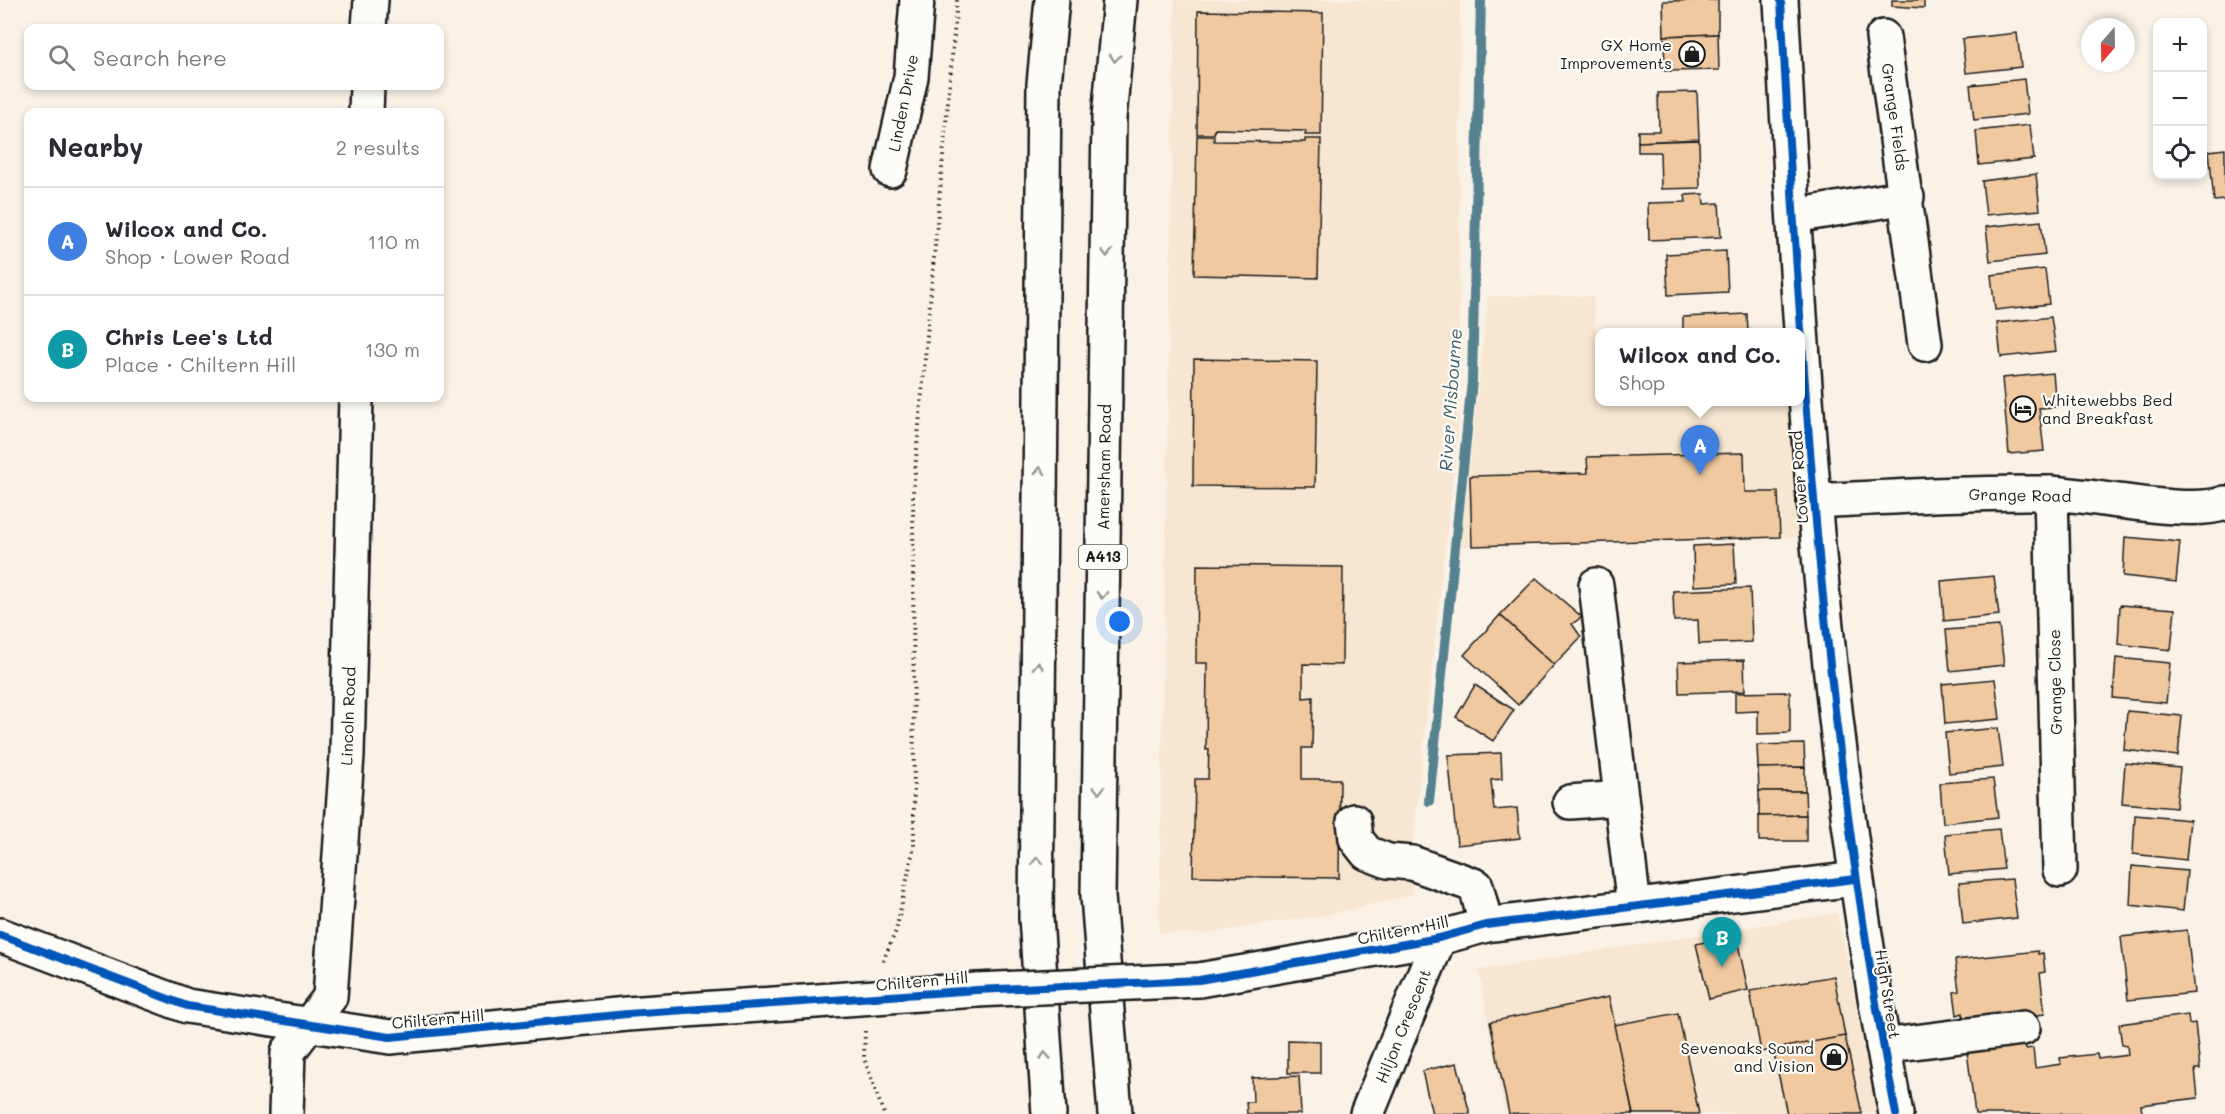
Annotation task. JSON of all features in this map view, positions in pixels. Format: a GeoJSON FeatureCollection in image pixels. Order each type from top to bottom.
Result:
{"type":"FeatureCollection","features":[{"type":"Feature","properties":{"kind":"main road"},"geometry":{"type":"LineString","coordinates":[[369,24],[370,0]]}},
{"type":"Feature","properties":{"kind":"main road","name":"Linden Drive"},"geometry":{"type":"LineString","coordinates":[[890,170],[911,77],[917,0]]}},
{"type":"Feature","properties":{"kind":"main road"},"geometry":{"type":"LineString","coordinates":[[1049,1114],[1036,906],[1044,84],[1052,0]]}},
{"type":"Feature","properties":{"kind":"main road","name":"Amersham Road"},"geometry":{"type":"LineString","coordinates":[[1115,1114],[1098,896],[1109,118],[1120,0]]}},
{"type":"Feature","properties":{"kind":"main road","name":"Lower Road"},"geometry":{"type":"LineString","coordinates":[[1781,0],[1802,328]]}},
{"type":"Feature","properties":{"kind":"main road","name":"Grange Fields"},"geometry":{"type":"LineString","coordinates":[[1883,37],[1907,197],[1925,344]]}},
{"type":"Feature","properties":{"kind":"main road"},"geometry":{"type":"LineString","coordinates":[[366,108],[367,90]]}},
{"type":"Feature","properties":{"kind":"main road"},"geometry":{"type":"LineString","coordinates":[[1794,216],[1907,197]]}},
{"type":"Feature","properties":{"kind":"main road","name":"Lower Road"},"geometry":{"type":"LineString","coordinates":[[1805,373],[1814,501],[1855,879]]}},
{"type":"Feature","properties":{"kind":"main road","name":"Lincoln Road"},"geometry":{"type":"LineString","coordinates":[[286,1114],[288,1052],[330,997],[348,755],[356,402]]}},
{"type":"Feature","properties":{"kind":"main road","name":"Grange Road"},"geometry":{"type":"LineString","coordinates":[[1814,501],[1965,494],[2051,494],[2187,507],[2225,503]]}},
{"type":"Feature","properties":{"kind":"main road","name":"Grange Close"},"geometry":{"type":"LineString","coordinates":[[2051,494],[2060,870]]}},
{"type":"Feature","properties":{"kind":"main road"},"geometry":{"type":"LineString","coordinates":[[1596,585],[1634,907]]}},
{"type":"Feature","properties":{"kind":"main road"},"geometry":{"type":"LineString","coordinates":[[1570,802],[1621,798]]}},
{"type":"Feature","properties":{"kind":"main road"},"geometry":{"type":"LineString","coordinates":[[1354,821],[1356,839],[1367,853],[1388,861],[1412,863],[1476,886],[1486,925]]}},
{"type":"Feature","properties":{"kind":"main road","name":"Chiltern Hill"},"geometry":{"type":"LineString","coordinates":[[2,939],[187,1006],[390,1038],[627,1014],[977,990],[1199,980],[1439,938],[1486,925],[1855,879]]}},
{"type":"Feature","properties":{"kind":"main road","name":"High Street"},"geometry":{"type":"LineString","coordinates":[[1855,879],[1896,1114]]}},
{"type":"Feature","properties":{"kind":"main road","name":"Hiljon Crescent"},"geometry":{"type":"LineString","coordinates":[[1367,1114],[1439,938]]}},
{"type":"Feature","properties":{"kind":"main road"},"geometry":{"type":"LineString","coordinates":[[1883,1046],[2023,1028]]}},
{"type":"Feature","properties":{"kind":"path"},"geometry":{"type":"LineString","coordinates":[[884,1114],[864,1058],[867,999],[896,931],[914,846],[913,493],[957,0]]}},
{"type":"Feature","properties":{"kind":"shaded area"},"geometry":{"type":"Polygon","coordinates":[[[1175,0],[1460,0],[1459,419],[1413,840],[1412,895],[1327,915],[1202,934],[1159,932],[1175,0]]]}},
{"type":"Feature","properties":{"kind":"shaded area"},"geometry":{"type":"Polygon","coordinates":[[[1488,296],[1593,296],[1595,406],[1792,406],[1802,537],[1461,546],[1488,296]]]}},
{"type":"Feature","properties":{"kind":"shaded area"},"geometry":{"type":"Polygon","coordinates":[[[1837,913],[1880,1114],[1505,1114],[1479,970],[1837,913]]]}},
{"type":"Feature","properties":{"kind":"building"},"geometry":{"type":"Polygon","coordinates":[[[1718,0],[1718,34],[1664,36],[1663,1],[1718,0]]]}},
{"type":"Feature","properties":{"kind":"building"},"geometry":{"type":"Polygon","coordinates":[[[1892,0],[1924,0],[1924,8],[1892,6],[1892,0]]]}},
{"type":"Feature","properties":{"kind":"building"},"geometry":{"type":"Polygon","coordinates":[[[1198,11],[1323,13],[1321,135],[1305,135],[1306,131],[1215,129],[1214,134],[1197,134],[1198,11]]]}},
{"type":"Feature","properties":{"kind":"building"},"geometry":{"type":"Polygon","coordinates":[[[2017,33],[2021,67],[1966,73],[1962,39],[2017,33]]]}},
{"type":"Feature","properties":{"kind":"building"},"geometry":{"type":"Polygon","coordinates":[[[1718,34],[1719,70],[1665,71],[1664,36],[1718,34]]]}},
{"type":"Feature","properties":{"kind":"building"},"geometry":{"type":"Polygon","coordinates":[[[2024,79],[2028,114],[1974,120],[1970,85],[2024,79]]]}},
{"type":"Feature","properties":{"kind":"building"},"geometry":{"type":"Polygon","coordinates":[[[1697,92],[1699,139],[1638,142],[1638,131],[1659,131],[1658,93],[1697,92]]]}},
{"type":"Feature","properties":{"kind":"building"},"geometry":{"type":"Polygon","coordinates":[[[2030,125],[2034,159],[1979,165],[1976,131],[2030,125]]]}},
{"type":"Feature","properties":{"kind":"building"},"geometry":{"type":"Polygon","coordinates":[[[1197,136],[1214,136],[1214,141],[1305,142],[1305,139],[1321,139],[1318,278],[1194,275],[1197,136]]]}},
{"type":"Feature","properties":{"kind":"building"},"geometry":{"type":"Polygon","coordinates":[[[1699,140],[1700,188],[1661,189],[1660,152],[1638,152],[1638,142],[1699,140]]]}},
{"type":"Feature","properties":{"kind":"building"},"geometry":{"type":"Polygon","coordinates":[[[2225,149],[2225,200],[2214,201],[2209,151],[2225,149]]]}},
{"type":"Feature","properties":{"kind":"building"},"geometry":{"type":"Polygon","coordinates":[[[2036,174],[2040,210],[1986,215],[1982,181],[2036,174]]]}},
{"type":"Feature","properties":{"kind":"building"},"geometry":{"type":"Polygon","coordinates":[[[1703,194],[1704,204],[1719,203],[1721,237],[1649,240],[1648,203],[1686,202],[1685,195],[1703,194]]]}},
{"type":"Feature","properties":{"kind":"building"},"geometry":{"type":"Polygon","coordinates":[[[2041,221],[2045,255],[1990,261],[1986,227],[2041,221]]]}},
{"type":"Feature","properties":{"kind":"building"},"geometry":{"type":"Polygon","coordinates":[[[1726,251],[1728,292],[1668,295],[1666,254],[1726,251]]]}},
{"type":"Feature","properties":{"kind":"building"},"geometry":{"type":"Polygon","coordinates":[[[2045,269],[2049,304],[1995,310],[1991,275],[2045,269]]]}},
{"type":"Feature","properties":{"kind":"building"},"geometry":{"type":"Polygon","coordinates":[[[1747,314],[1748,328],[1683,328],[1683,317],[1747,314]]]}},
{"type":"Feature","properties":{"kind":"building"},"geometry":{"type":"Polygon","coordinates":[[[2051,317],[2056,351],[2001,357],[1997,323],[2051,317]]]}},
{"type":"Feature","properties":{"kind":"building"},"geometry":{"type":"Polygon","coordinates":[[[1194,359],[1317,361],[1315,487],[1193,486],[1194,359]]]}},
{"type":"Feature","properties":{"kind":"building"},"geometry":{"type":"Polygon","coordinates":[[[2053,373],[2056,407],[2039,408],[2044,451],[2009,454],[2002,378],[2053,373]]]}},
{"type":"Feature","properties":{"kind":"building"},"geometry":{"type":"Polygon","coordinates":[[[1744,453],[1745,492],[1778,492],[1780,537],[1472,546],[1470,476],[1588,473],[1587,457],[1744,453]]]}},
{"type":"Feature","properties":{"kind":"building"},"geometry":{"type":"Polygon","coordinates":[[[2125,537],[2180,542],[2176,582],[2123,576],[2125,537]]]}},
{"type":"Feature","properties":{"kind":"building"},"geometry":{"type":"Polygon","coordinates":[[[1734,544],[1736,584],[1694,586],[1693,546],[1734,544]]]}},
{"type":"Feature","properties":{"kind":"building"},"geometry":{"type":"Polygon","coordinates":[[[1197,565],[1343,567],[1342,665],[1303,664],[1303,698],[1313,697],[1312,748],[1302,748],[1302,779],[1340,779],[1339,878],[1193,876],[1195,779],[1208,779],[1209,749],[1206,750],[1207,663],[1196,663],[1197,565]]]}},
{"type":"Feature","properties":{"kind":"building"},"geometry":{"type":"Polygon","coordinates":[[[1994,576],[1999,615],[1944,621],[1941,581],[1994,576]]]}},
{"type":"Feature","properties":{"kind":"building"},"geometry":{"type":"Polygon","coordinates":[[[1536,578],[1582,617],[1572,624],[1581,637],[1554,665],[1500,615],[1536,578]]]}},
{"type":"Feature","properties":{"kind":"building"},"geometry":{"type":"Polygon","coordinates":[[[1750,588],[1752,642],[1699,644],[1698,620],[1674,621],[1673,591],[1750,588]]]}},
{"type":"Feature","properties":{"kind":"building"},"geometry":{"type":"Polygon","coordinates":[[[2120,605],[2175,609],[2171,650],[2118,644],[2120,605]]]}},
{"type":"Feature","properties":{"kind":"building"},"geometry":{"type":"Polygon","coordinates":[[[1500,615],[1554,665],[1518,705],[1464,655],[1500,615]]]}},
{"type":"Feature","properties":{"kind":"building"},"geometry":{"type":"Polygon","coordinates":[[[1999,626],[2004,665],[1950,671],[1946,630],[1999,626]]]}},
{"type":"Feature","properties":{"kind":"building"},"geometry":{"type":"Polygon","coordinates":[[[2116,658],[2170,663],[2166,703],[2113,698],[2116,658]]]}},
{"type":"Feature","properties":{"kind":"building"},"geometry":{"type":"Polygon","coordinates":[[[1744,660],[1745,691],[1679,693],[1678,662],[1744,660]]]}},
{"type":"Feature","properties":{"kind":"building"},"geometry":{"type":"Polygon","coordinates":[[[1995,679],[2000,719],[1945,724],[1942,684],[1995,679]]]}},
{"type":"Feature","properties":{"kind":"building"},"geometry":{"type":"Polygon","coordinates":[[[1475,685],[1514,710],[1493,741],[1456,717],[1475,685]]]}},
{"type":"Feature","properties":{"kind":"building"},"geometry":{"type":"Polygon","coordinates":[[[1790,692],[1790,733],[1758,734],[1758,711],[1735,712],[1735,693],[1790,692]]]}},
{"type":"Feature","properties":{"kind":"building"},"geometry":{"type":"Polygon","coordinates":[[[2127,711],[2182,716],[2178,756],[2124,750],[2127,711]]]}},
{"type":"Feature","properties":{"kind":"building"},"geometry":{"type":"Polygon","coordinates":[[[1998,728],[2003,767],[1949,773],[1945,733],[1998,728]]]}},
{"type":"Feature","properties":{"kind":"building"},"geometry":{"type":"Polygon","coordinates":[[[1804,744],[1805,767],[1758,768],[1757,745],[1804,744]]]}},
{"type":"Feature","properties":{"kind":"building"},"geometry":{"type":"Polygon","coordinates":[[[1501,753],[1502,779],[1491,780],[1494,810],[1517,808],[1520,838],[1457,845],[1448,755],[1501,753]]]}},
{"type":"Feature","properties":{"kind":"building"},"geometry":{"type":"Polygon","coordinates":[[[2125,763],[2180,768],[2176,808],[2122,803],[2125,763]]]}},
{"type":"Feature","properties":{"kind":"building"},"geometry":{"type":"Polygon","coordinates":[[[1805,767],[1805,791],[1759,791],[1758,768],[1805,767]]]}},
{"type":"Feature","properties":{"kind":"building"},"geometry":{"type":"Polygon","coordinates":[[[1993,779],[1998,817],[1943,823],[1940,783],[1993,779]]]}},
{"type":"Feature","properties":{"kind":"building"},"geometry":{"type":"Polygon","coordinates":[[[1759,791],[1805,791],[1806,815],[1759,816],[1759,791]]]}},
{"type":"Feature","properties":{"kind":"building"},"geometry":{"type":"Polygon","coordinates":[[[1806,815],[1806,841],[1759,841],[1759,816],[1806,815]]]}},
{"type":"Feature","properties":{"kind":"building"},"geometry":{"type":"Polygon","coordinates":[[[2135,815],[2190,820],[2186,860],[2133,854],[2135,815]]]}},
{"type":"Feature","properties":{"kind":"building"},"geometry":{"type":"Polygon","coordinates":[[[1999,829],[2004,869],[1949,874],[1945,834],[1999,829]]]}},
{"type":"Feature","properties":{"kind":"building"},"geometry":{"type":"Polygon","coordinates":[[[2132,866],[2187,871],[2183,911],[2130,905],[2132,866]]]}},
{"type":"Feature","properties":{"kind":"building"},"geometry":{"type":"Polygon","coordinates":[[[2012,879],[2017,918],[1963,924],[1959,883],[2012,879]]]}},
{"type":"Feature","properties":{"kind":"building"},"geometry":{"type":"Polygon","coordinates":[[[2187,930],[2194,993],[2128,1000],[2121,937],[2187,930]]]}},
{"type":"Feature","properties":{"kind":"building"},"geometry":{"type":"Polygon","coordinates":[[[1736,935],[1748,990],[1709,999],[1696,944],[1736,935]]]}},
{"type":"Feature","properties":{"kind":"building"},"geometry":{"type":"Polygon","coordinates":[[[2038,951],[2038,954],[2043,953],[2045,972],[2040,973],[2045,1014],[1964,1023],[1963,1013],[1957,1015],[1954,992],[1959,991],[1955,960],[2038,951]]]}},
{"type":"Feature","properties":{"kind":"building"},"geometry":{"type":"Polygon","coordinates":[[[1834,976],[1845,1036],[1761,1052],[1750,991],[1834,976]]]}},
{"type":"Feature","properties":{"kind":"building"},"geometry":{"type":"Polygon","coordinates":[[[1609,997],[1633,1114],[1509,1114],[1490,1022],[1609,997]]]}},
{"type":"Feature","properties":{"kind":"building"},"geometry":{"type":"Polygon","coordinates":[[[1678,1013],[1699,1114],[1633,1114],[1614,1025],[1678,1013]]]}},
{"type":"Feature","properties":{"kind":"building"},"geometry":{"type":"Polygon","coordinates":[[[2188,1015],[2189,1024],[2195,1023],[2200,1069],[2195,1069],[2198,1098],[2141,1105],[2142,1113],[2135,1114],[1975,1114],[1966,1043],[2024,1036],[2026,1049],[2033,1048],[2035,1068],[2061,1064],[2060,1058],[2097,1054],[2098,1059],[2128,1055],[2127,1046],[2122,1045],[2119,1024],[2188,1015]]]}},
{"type":"Feature","properties":{"kind":"building"},"geometry":{"type":"Polygon","coordinates":[[[1845,1036],[1862,1114],[1787,1114],[1773,1049],[1845,1036]]]}},
{"type":"Feature","properties":{"kind":"building"},"geometry":{"type":"Polygon","coordinates":[[[1288,1040],[1320,1041],[1320,1073],[1288,1073],[1288,1040]]]}},
{"type":"Feature","properties":{"kind":"building"},"geometry":{"type":"Polygon","coordinates":[[[1457,1063],[1470,1114],[1432,1114],[1422,1071],[1457,1063]]]}},
{"type":"Feature","properties":{"kind":"building"},"geometry":{"type":"Polygon","coordinates":[[[1299,1076],[1301,1114],[1247,1114],[1246,1102],[1253,1102],[1252,1078],[1299,1076]]]}},
{"type":"Feature","properties":{"kind":"waterway","name":"River Misbourne"},"geometry":{"type":"LineString","coordinates":[[1429,801],[1472,381],[1481,0]]}},
{"type":"Feature","properties":{"kind":"cycle path"},"geometry":{"type":"LineString","coordinates":[[1781,0],[1800,328]]}},
{"type":"Feature","properties":{"kind":"cycle path"},"geometry":{"type":"LineString","coordinates":[[1805,392],[1819,559],[1851,838],[1871,976],[1896,1114]]}},
{"type":"Feature","properties":{"kind":"cycle path"},"geometry":{"type":"LineString","coordinates":[[0,935],[187,1006],[390,1037],[627,1014],[977,990],[1199,980],[1439,938],[1486,925],[1855,879]]}},
{"type":"Feature","properties":{"kind":"place","name":"GX Home Improvements"},"geometry":{"type":"Point","coordinates":[1692,54]}},
{"type":"Feature","properties":{"kind":"place","name":"Whitewebbs Bed and Breakfast"},"geometry":{"type":"Point","coordinates":[2023,409]}},
{"type":"Feature","properties":{"kind":"place","name":"Wilcox and Co."},"geometry":{"type":"Point","coordinates":[1700,475]}},
{"type":"Feature","properties":{"kind":"place","name":"Chris Lee's Ltd"},"geometry":{"type":"Point","coordinates":[1722,967]}},
{"type":"Feature","properties":{"kind":"place","name":"Sevenoaks Sound and Vision"},"geometry":{"type":"Point","coordinates":[1834,1057]}}]}
